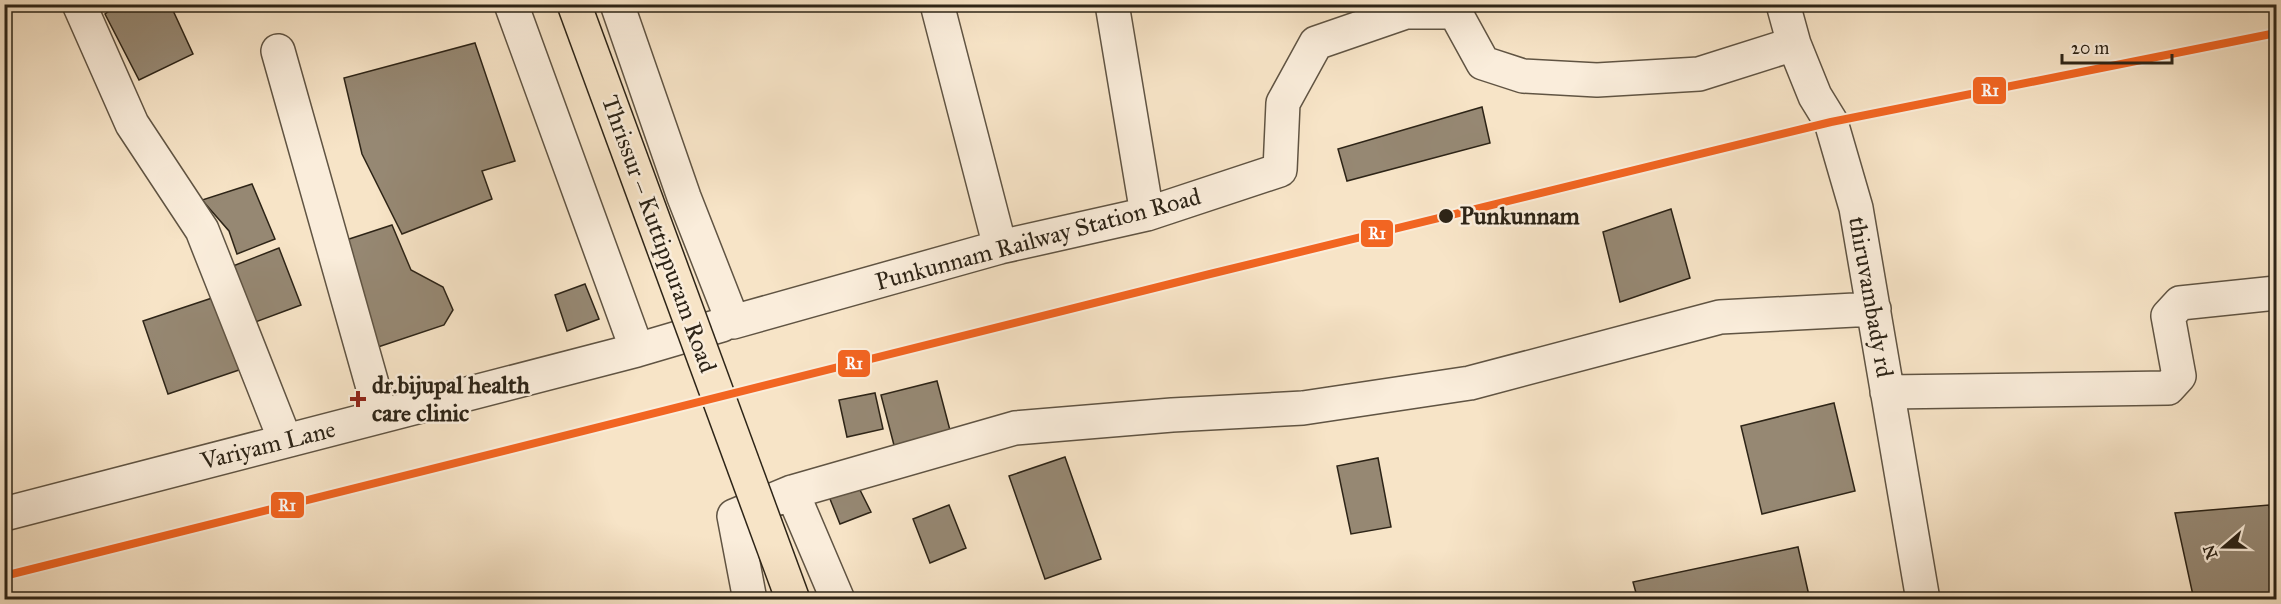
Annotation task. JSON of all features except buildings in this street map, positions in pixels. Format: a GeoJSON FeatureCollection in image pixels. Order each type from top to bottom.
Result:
{"type":"FeatureCollection","features":[{"type":"Feature","properties":{"kind":"main road","name":"Thrissur – Kuttippuram Road"},"geometry":{"type":"LineString","coordinates":[[573,4],[794,600]]}},
{"type":"Feature","properties":{"kind":"street"},"geometry":{"type":"LineString","coordinates":[[79,4],[132,124],[202,230],[285,440]]}},
{"type":"Feature","properties":{"kind":"street"},"geometry":{"type":"LineString","coordinates":[[511,4],[637,350]]}},
{"type":"Feature","properties":{"kind":"street"},"geometry":{"type":"LineString","coordinates":[[617,4],[680,187],[733,322]]}},
{"type":"Feature","properties":{"kind":"street"},"geometry":{"type":"LineString","coordinates":[[937,4],[1000,247]]}},
{"type":"Feature","properties":{"kind":"street"},"geometry":{"type":"LineString","coordinates":[[1112,4],[1147,214]]}},
{"type":"Feature","properties":{"kind":"street","name":"thiruvambady rd"},"geometry":{"type":"LineString","coordinates":[[1783,4],[1794,44],[1815,96],[1831,122],[1856,208],[1923,600]]}},
{"type":"Feature","properties":{"kind":"street","name":"Punkunnam Railway Station Road"},"geometry":{"type":"LineString","coordinates":[[637,350],[1000,247],[1147,214],[1280,170],[1284,103],[1316,43],[1406,8],[1455,12],[1483,63],[1523,76],[1597,80],[1699,75],[1794,44]]}},
{"type":"Feature","properties":{"kind":"street"},"geometry":{"type":"LineString","coordinates":[[278,51],[381,416]]}},
{"type":"Feature","properties":{"kind":"street"},"geometry":{"type":"LineString","coordinates":[[1887,392],[2168,388],[2179,376],[2168,316],[2180,303],[2277,293]]}},
{"type":"Feature","properties":{"kind":"street"},"geometry":{"type":"LineString","coordinates":[[750,600],[734,516],[792,492],[1015,428],[1172,415],[1303,408],[1470,383],[1720,317],[1874,309]]}},
{"type":"Feature","properties":{"kind":"street","name":"Variyam Lane"},"geometry":{"type":"LineString","coordinates":[[4,514],[637,350]]}},
{"type":"Feature","properties":{"kind":"street"},"geometry":{"type":"LineString","coordinates":[[792,492],[838,600]]}},
{"type":"Feature","properties":{"kind":"transit line","name":"R1"},"geometry":{"type":"LineString","coordinates":[[4,576],[1210,274],[1831,122],[2276,33]]}},
{"type":"Feature","properties":{"kind":"place","name":"Punkunnam"},"geometry":{"type":"Point","coordinates":[1446,216]}},
{"type":"Feature","properties":{"kind":"place","name":"dr.bijupal health care clinic"},"geometry":{"type":"Point","coordinates":[358,399]}}]}
